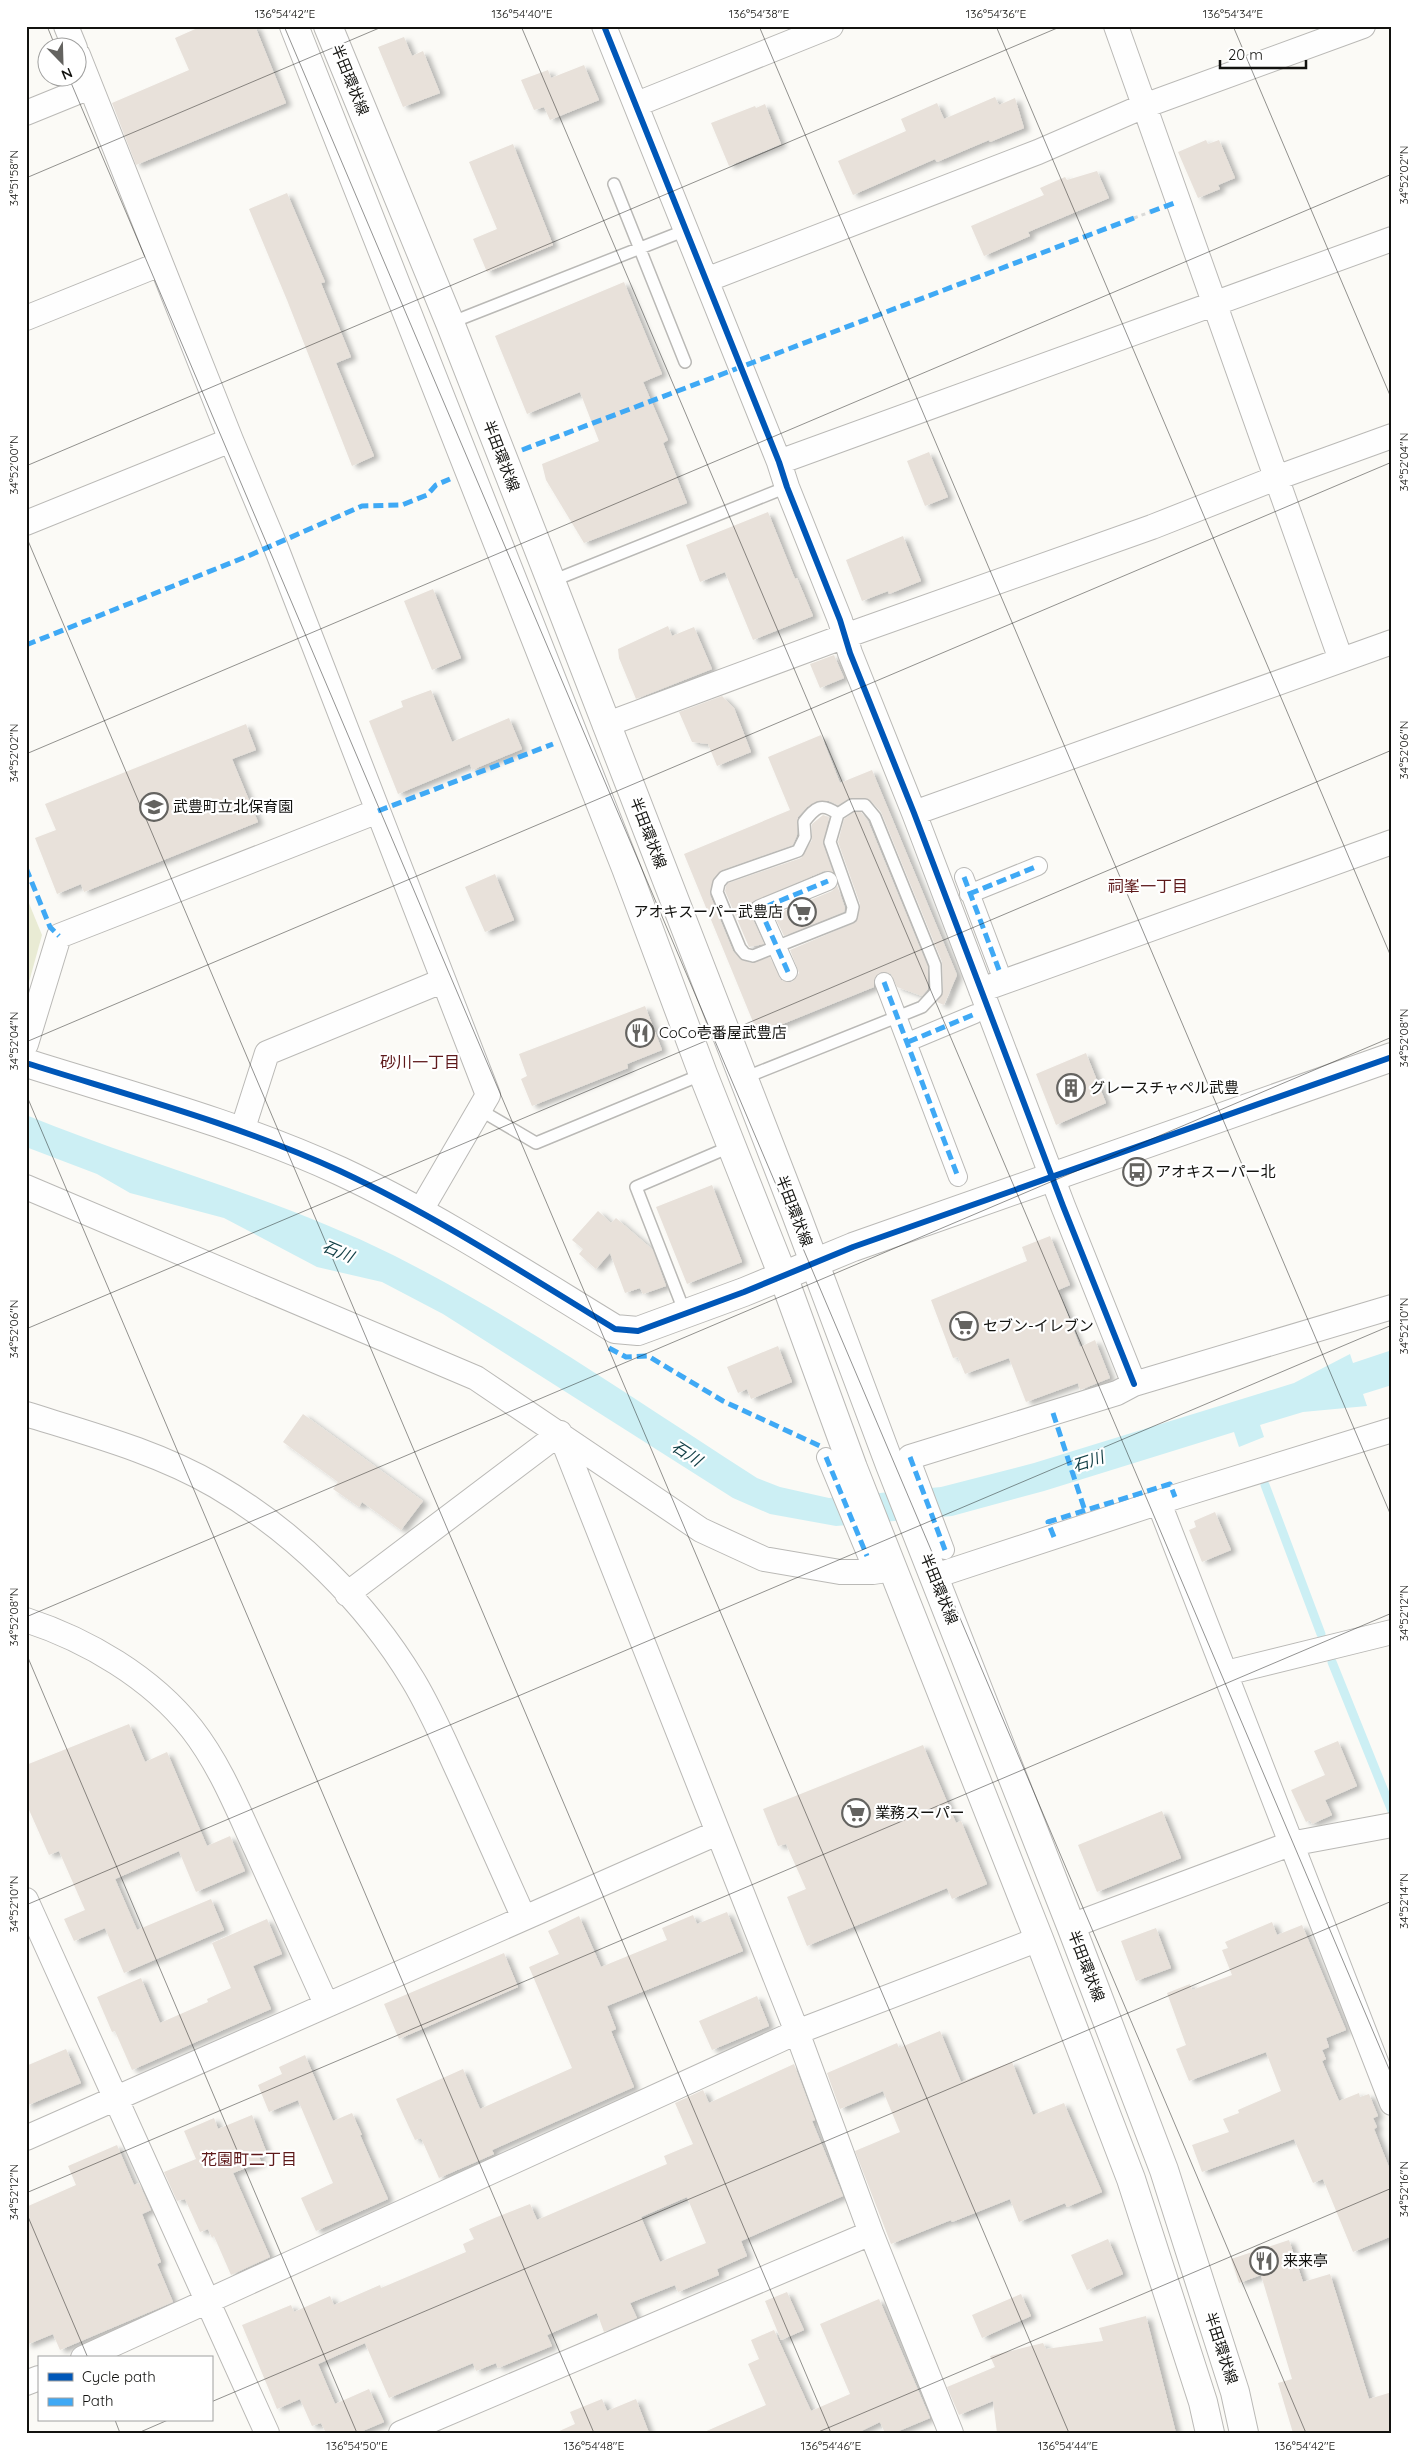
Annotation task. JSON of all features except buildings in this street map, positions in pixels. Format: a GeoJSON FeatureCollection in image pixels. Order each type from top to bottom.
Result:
{"type":"FeatureCollection","features":[{"type":"Feature","properties":{"kind":"main road"},"geometry":{"type":"LineString","coordinates":[[294,26],[626,868],[703,1074],[784,1276],[854,1468],[883,1560],[1039,1939],[1131,2179],[1203,2402],[1210,2433]]}},
{"type":"Feature","properties":{"kind":"main road","name":"半田環状線"},"geometry":{"type":"LineString","coordinates":[[328,26],[450,323],[744,1078],[814,1263],[900,1461],[1071,1926],[1164,2170],[1235,2392],[1244,2433]]}},
{"type":"Feature","properties":{"kind":"main road"},"geometry":{"type":"LineString","coordinates":[[26,1063],[242,1131],[339,1170],[420,1210],[616,1329],[638,1331],[784,1276],[853,1247],[1392,1057]]}},
{"type":"Feature","properties":{"kind":"street"},"geometry":{"type":"LineString","coordinates":[[66,26],[71,38]]}},
{"type":"Feature","properties":{"kind":"street"},"geometry":{"type":"LineString","coordinates":[[604,26],[780,462],[787,487],[981,990],[1004,1066],[1053,1177],[1134,1384]]}},
{"type":"Feature","properties":{"kind":"street"},"geometry":{"type":"LineString","coordinates":[[636,104],[830,26]]}},
{"type":"Feature","properties":{"kind":"street"},"geometry":{"type":"LineString","coordinates":[[1116,26],[1340,660]]}},
{"type":"Feature","properties":{"kind":"street"},"geometry":{"type":"LineString","coordinates":[[706,280],[1038,152],[1144,106],[1363,26]]}},
{"type":"Feature","properties":{"kind":"street"},"geometry":{"type":"LineString","coordinates":[[88,82],[231,440],[276,545],[442,981],[488,1095],[456,1163],[420,1210]]}},
{"type":"Feature","properties":{"kind":"street"},"geometry":{"type":"LineString","coordinates":[[26,113],[90,87]]}},
{"type":"Feature","properties":{"kind":"street"},"geometry":{"type":"LineString","coordinates":[[780,462],[1392,239]]}},
{"type":"Feature","properties":{"kind":"street"},"geometry":{"type":"LineString","coordinates":[[26,318],[160,264]]}},
{"type":"Feature","properties":{"kind":"street"},"geometry":{"type":"LineString","coordinates":[[606,725],[845,636],[1152,528],[1276,478],[1392,436]]}},
{"type":"Feature","properties":{"kind":"street"},"geometry":{"type":"LineString","coordinates":[[26,523],[231,440]]}},
{"type":"Feature","properties":{"kind":"street"},"geometry":{"type":"LineString","coordinates":[[914,813],[1392,642]]}},
{"type":"Feature","properties":{"kind":"street"},"geometry":{"type":"LineString","coordinates":[[26,1044],[58,936],[378,811]]}},
{"type":"Feature","properties":{"kind":"street"},"geometry":{"type":"LineString","coordinates":[[981,990],[1391,845]]}},
{"type":"Feature","properties":{"kind":"street"},"geometry":{"type":"LineString","coordinates":[[999,970],[966,885],[1038,866]]}},
{"type":"Feature","properties":{"kind":"street"},"geometry":{"type":"LineString","coordinates":[[788,972],[760,909],[828,881]]}},
{"type":"Feature","properties":{"kind":"street"},"geometry":{"type":"LineString","coordinates":[[242,1131],[267,1054],[442,981]]}},
{"type":"Feature","properties":{"kind":"street"},"geometry":{"type":"LineString","coordinates":[[884,982],[958,1177]]}},
{"type":"Feature","properties":{"kind":"street"},"geometry":{"type":"LineString","coordinates":[[908,1042],[975,1014]]}},
{"type":"Feature","properties":{"kind":"street"},"geometry":{"type":"LineString","coordinates":[[26,1187],[476,1378],[701,1530],[764,1559],[840,1572],[873,1572],[883,1560],[826,1457]]}},
{"type":"Feature","properties":{"kind":"street"},"geometry":{"type":"LineString","coordinates":[[900,1461],[1117,1393],[1134,1384],[1392,1307]]}},
{"type":"Feature","properties":{"kind":"street"},"geometry":{"type":"LineString","coordinates":[[26,1414],[113,1441],[168,1462],[216,1486],[260,1514],[298,1544],[347,1594],[383,1636],[413,1680],[435,1720],[523,1916]]}},
{"type":"Feature","properties":{"kind":"street"},"geometry":{"type":"LineString","coordinates":[[935,1560],[1159,1503],[1392,1430]]}},
{"type":"Feature","properties":{"kind":"street"},"geometry":{"type":"LineString","coordinates":[[347,1594],[560,1433]]}},
{"type":"Feature","properties":{"kind":"street"},"geometry":{"type":"LineString","coordinates":[[560,1433],[797,2032],[871,2233],[949,2432]]}},
{"type":"Feature","properties":{"kind":"street"},"geometry":{"type":"LineString","coordinates":[[1159,1503],[1392,2103]]}},
{"type":"Feature","properties":{"kind":"street"},"geometry":{"type":"LineString","coordinates":[[26,1620],[91,1647],[127,1670],[162,1698],[192,1729],[226,1782],[326,2004]]}},
{"type":"Feature","properties":{"kind":"street"},"geometry":{"type":"LineString","coordinates":[[1226,1673],[1392,1632]]}},
{"type":"Feature","properties":{"kind":"street"},"geometry":{"type":"LineString","coordinates":[[1071,1926],[1290,1844],[1392,1825]]}},
{"type":"Feature","properties":{"kind":"street"},"geometry":{"type":"LineString","coordinates":[[26,2138],[523,1916],[717,1833]]}},
{"type":"Feature","properties":{"kind":"street"},"geometry":{"type":"LineString","coordinates":[[26,1900],[267,2433]]}},
{"type":"Feature","properties":{"kind":"street"},"geometry":{"type":"LineString","coordinates":[[87,2356],[797,2032],[1039,1939]]}},
{"type":"Feature","properties":{"kind":"street"},"geometry":{"type":"LineString","coordinates":[[401,2433],[871,2233]]}},
{"type":"Feature","properties":{"kind":"street"},"geometry":{"type":"LineString","coordinates":[[26,2384],[38,2378]]}},
{"type":"Feature","properties":{"kind":"lane"},"geometry":{"type":"LineString","coordinates":[[614,184],[685,362]]}},
{"type":"Feature","properties":{"kind":"lane"},"geometry":{"type":"LineString","coordinates":[[450,323],[686,230]]}},
{"type":"Feature","properties":{"kind":"lane"},"geometry":{"type":"LineString","coordinates":[[550,581],[787,487]]}},
{"type":"Feature","properties":{"kind":"lane"},"geometry":{"type":"LineString","coordinates":[[744,1078],[922,1007],[936,992],[935,965],[876,817],[865,805],[852,805],[838,814],[830,842],[853,907],[851,917],[753,956],[745,954],[740,948],[717,892],[719,883],[724,877],[798,851],[805,837],[804,822],[814,811],[822,806],[828,807],[838,814]]}},
{"type":"Feature","properties":{"kind":"lane"},"geometry":{"type":"LineString","coordinates":[[480,1110],[536,1143],[703,1074]]}},
{"type":"Feature","properties":{"kind":"lane"},"geometry":{"type":"LineString","coordinates":[[685,1314],[636,1187],[732,1146]]}},
{"type":"Feature","properties":{"kind":"path"},"geometry":{"type":"LineString","coordinates":[[1134,218],[1150,212]]}},
{"type":"Feature","properties":{"kind":"green space"},"geometry":{"type":"Polygon","coordinates":[[[26,896],[42,935],[26,993],[26,896]]]}},
{"type":"Feature","properties":{"kind":"water","name":"石川"},"geometry":{"type":"Polygon","coordinates":[[[26,1115],[305,1216],[395,1256],[534,1334],[757,1478],[780,1487],[829,1498],[941,1487],[1034,1463],[1294,1383],[1350,1354],[1353,1363],[1392,1350],[1392,1385],[1363,1394],[1367,1406],[1303,1412],[1260,1425],[1264,1437],[1239,1447],[1234,1432],[1044,1491],[952,1516],[836,1526],[770,1514],[733,1498],[443,1314],[382,1282],[317,1267],[224,1218],[130,1193],[97,1174],[26,1147],[26,1115]]]}},
{"type":"Feature","properties":{"kind":"waterway"},"geometry":{"type":"LineString","coordinates":[[1265,1485],[1321,1634]]}},
{"type":"Feature","properties":{"kind":"waterway"},"geometry":{"type":"LineString","coordinates":[[1332,1662],[1392,1811]]}},
{"type":"Feature","properties":{"kind":"marked path"},"geometry":{"type":"LineString","coordinates":[[1150,212],[1177,202]]}},
{"type":"Feature","properties":{"kind":"marked path"},"geometry":{"type":"LineString","coordinates":[[522,450],[1134,218]]}},
{"type":"Feature","properties":{"kind":"marked path"},"geometry":{"type":"LineString","coordinates":[[26,645],[248,556],[362,506],[402,505],[427,495],[436,485],[450,479]]}},
{"type":"Feature","properties":{"kind":"marked path"},"geometry":{"type":"LineString","coordinates":[[378,811],[553,744]]}},
{"type":"Feature","properties":{"kind":"marked path"},"geometry":{"type":"LineString","coordinates":[[969,894],[1038,866]]}},
{"type":"Feature","properties":{"kind":"marked path"},"geometry":{"type":"LineString","coordinates":[[26,868],[50,927],[59,936]]}},
{"type":"Feature","properties":{"kind":"marked path"},"geometry":{"type":"LineString","coordinates":[[964,877],[999,970]]}},
{"type":"Feature","properties":{"kind":"marked path"},"geometry":{"type":"LineString","coordinates":[[788,972],[760,909],[828,881]]}},
{"type":"Feature","properties":{"kind":"marked path"},"geometry":{"type":"LineString","coordinates":[[884,982],[958,1177]]}},
{"type":"Feature","properties":{"kind":"marked path"},"geometry":{"type":"LineString","coordinates":[[908,1042],[975,1014]]}},
{"type":"Feature","properties":{"kind":"marked path"},"geometry":{"type":"LineString","coordinates":[[609,1348],[626,1357],[648,1356],[723,1401],[822,1447]]}},
{"type":"Feature","properties":{"kind":"marked path"},"geometry":{"type":"LineString","coordinates":[[1053,1413],[1085,1511]]}},
{"type":"Feature","properties":{"kind":"marked path"},"geometry":{"type":"LineString","coordinates":[[826,1457],[867,1556]]}},
{"type":"Feature","properties":{"kind":"marked path"},"geometry":{"type":"LineString","coordinates":[[910,1457],[945,1550]]}},
{"type":"Feature","properties":{"kind":"marked path"},"geometry":{"type":"LineString","coordinates":[[1054,1537],[1048,1522],[1170,1484],[1175,1497]]}},
{"type":"Feature","properties":{"kind":"cycle path"},"geometry":{"type":"LineString","coordinates":[[604,26],[779,462],[787,487],[840,620],[850,653],[914,813],[1063,1206],[1134,1384]]}},
{"type":"Feature","properties":{"kind":"cycle path"},"geometry":{"type":"LineString","coordinates":[[26,1063],[224,1125],[264,1139],[340,1171],[376,1188],[445,1226],[615,1329],[638,1331],[744,1292],[853,1247],[1392,1057]]}},
{"type":"Feature","properties":{"kind":"place","name":"武豊町立北保育園"},"geometry":{"type":"Point","coordinates":[154,807]}},
{"type":"Feature","properties":{"kind":"place","name":"アオキスーパー武豊店"},"geometry":{"type":"Point","coordinates":[802,912]}},
{"type":"Feature","properties":{"kind":"place","name":"CoCo壱番屋武豊店"},"geometry":{"type":"Point","coordinates":[640,1033]}},
{"type":"Feature","properties":{"kind":"place","name":"グレースチャペル武豊"},"geometry":{"type":"Point","coordinates":[1071,1088]}},
{"type":"Feature","properties":{"kind":"place","name":"アオキスーパー北"},"geometry":{"type":"Point","coordinates":[1137,1172]}},
{"type":"Feature","properties":{"kind":"place","name":"セブン-イレブン"},"geometry":{"type":"Point","coordinates":[964,1326]}},
{"type":"Feature","properties":{"kind":"place","name":"業務スーパー"},"geometry":{"type":"Point","coordinates":[856,1813]}},
{"type":"Feature","properties":{"kind":"place","name":"来来亭"},"geometry":{"type":"Point","coordinates":[1264,2261]}},
{"type":"Feature","properties":{"kind":"district","name":"祠峯一丁目"},"geometry":{"type":"Point","coordinates":[1148,886]}},
{"type":"Feature","properties":{"kind":"district","name":"砂川一丁目"},"geometry":{"type":"Point","coordinates":[420,1062]}},
{"type":"Feature","properties":{"kind":"district","name":"花園町二丁目"},"geometry":{"type":"Point","coordinates":[249,2159]}}]}
